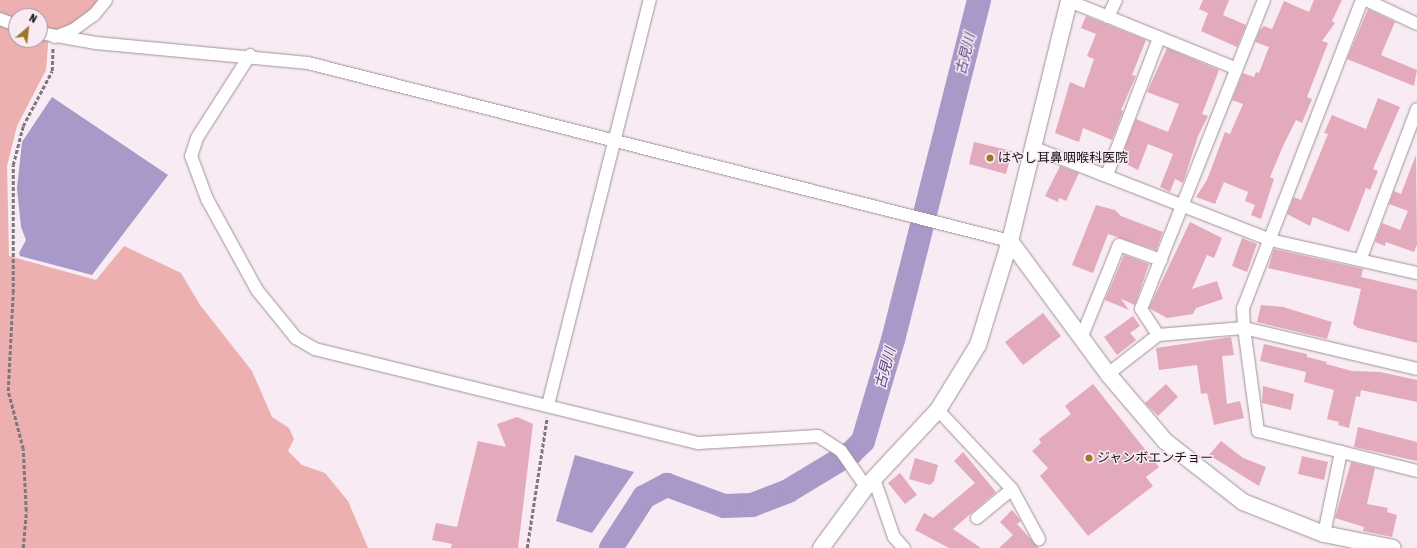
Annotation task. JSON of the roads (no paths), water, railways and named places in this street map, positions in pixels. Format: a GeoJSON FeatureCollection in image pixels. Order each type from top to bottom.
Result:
{"type":"FeatureCollection","features":[{"type":"Feature","properties":{"kind":"street"},"geometry":{"type":"LineString","coordinates":[[53,37],[73,30],[94,15],[106,0]]}},
{"type":"Feature","properties":{"kind":"street"},"geometry":{"type":"LineString","coordinates":[[548,406],[650,0]]}},
{"type":"Feature","properties":{"kind":"street"},"geometry":{"type":"LineString","coordinates":[[825,546],[870,483],[938,410],[978,345],[1010,241],[1069,0],[1235,68]]}},
{"type":"Feature","properties":{"kind":"street"},"geometry":{"type":"LineString","coordinates":[[1108,17],[1116,0]]}},
{"type":"Feature","properties":{"kind":"street"},"geometry":{"type":"LineString","coordinates":[[1158,335],[1141,309],[1185,204],[1235,68],[1264,0]]}},
{"type":"Feature","properties":{"kind":"street"},"geometry":{"type":"LineString","coordinates":[[1362,0],[1243,308],[1244,328],[1258,431],[1417,471]]}},
{"type":"Feature","properties":{"kind":"street"},"geometry":{"type":"LineString","coordinates":[[1366,0],[1417,24]]}},
{"type":"Feature","properties":{"kind":"street"},"geometry":{"type":"LineString","coordinates":[[48,35],[250,55],[308,63],[1010,241],[1082,336],[1108,374],[1165,442],[1240,499],[1324,534],[1393,548]]}},
{"type":"Feature","properties":{"kind":"street"},"geometry":{"type":"LineString","coordinates":[[1107,175],[1159,38]]}},
{"type":"Feature","properties":{"kind":"street"},"geometry":{"type":"LineString","coordinates":[[250,55],[197,138],[191,156],[207,199],[257,290],[289,333],[315,349],[699,443],[808,435],[826,439],[841,451],[849,466],[870,483],[894,537],[904,548]]}},
{"type":"Feature","properties":{"kind":"street"},"geometry":{"type":"LineString","coordinates":[[1361,258],[1417,109]]}},
{"type":"Feature","properties":{"kind":"street"},"geometry":{"type":"LineString","coordinates":[[1032,147],[1185,204],[1270,240],[1361,258],[1417,273]]}},
{"type":"Feature","properties":{"kind":"street"},"geometry":{"type":"LineString","coordinates":[[1082,336],[1119,245],[1161,260]]}},
{"type":"Feature","properties":{"kind":"street"},"geometry":{"type":"LineString","coordinates":[[1108,374],[1158,335],[1244,328],[1417,369]]}},
{"type":"Feature","properties":{"kind":"street"},"geometry":{"type":"LineString","coordinates":[[938,410],[1012,489],[1039,539]]}},
{"type":"Feature","properties":{"kind":"street"},"geometry":{"type":"LineString","coordinates":[[1324,534],[1340,452]]}},
{"type":"Feature","properties":{"kind":"street"},"geometry":{"type":"LineString","coordinates":[[977,518],[1012,489]]}},
{"type":"Feature","properties":{"kind":"waterway","name":"古見川"},"geometry":{"type":"LineString","coordinates":[[611,548],[644,497],[667,485],[724,506],[752,505],[788,491],[851,453],[863,441],[893,340],[979,0]]}},
{"type":"Feature","properties":{"kind":"place","name":"はやし耳鼻咽喉科医院"},"geometry":{"type":"Point","coordinates":[990,158]}},
{"type":"Feature","properties":{"kind":"place","name":"ジャンボエンチョー"},"geometry":{"type":"Point","coordinates":[1089,458]}}]}
